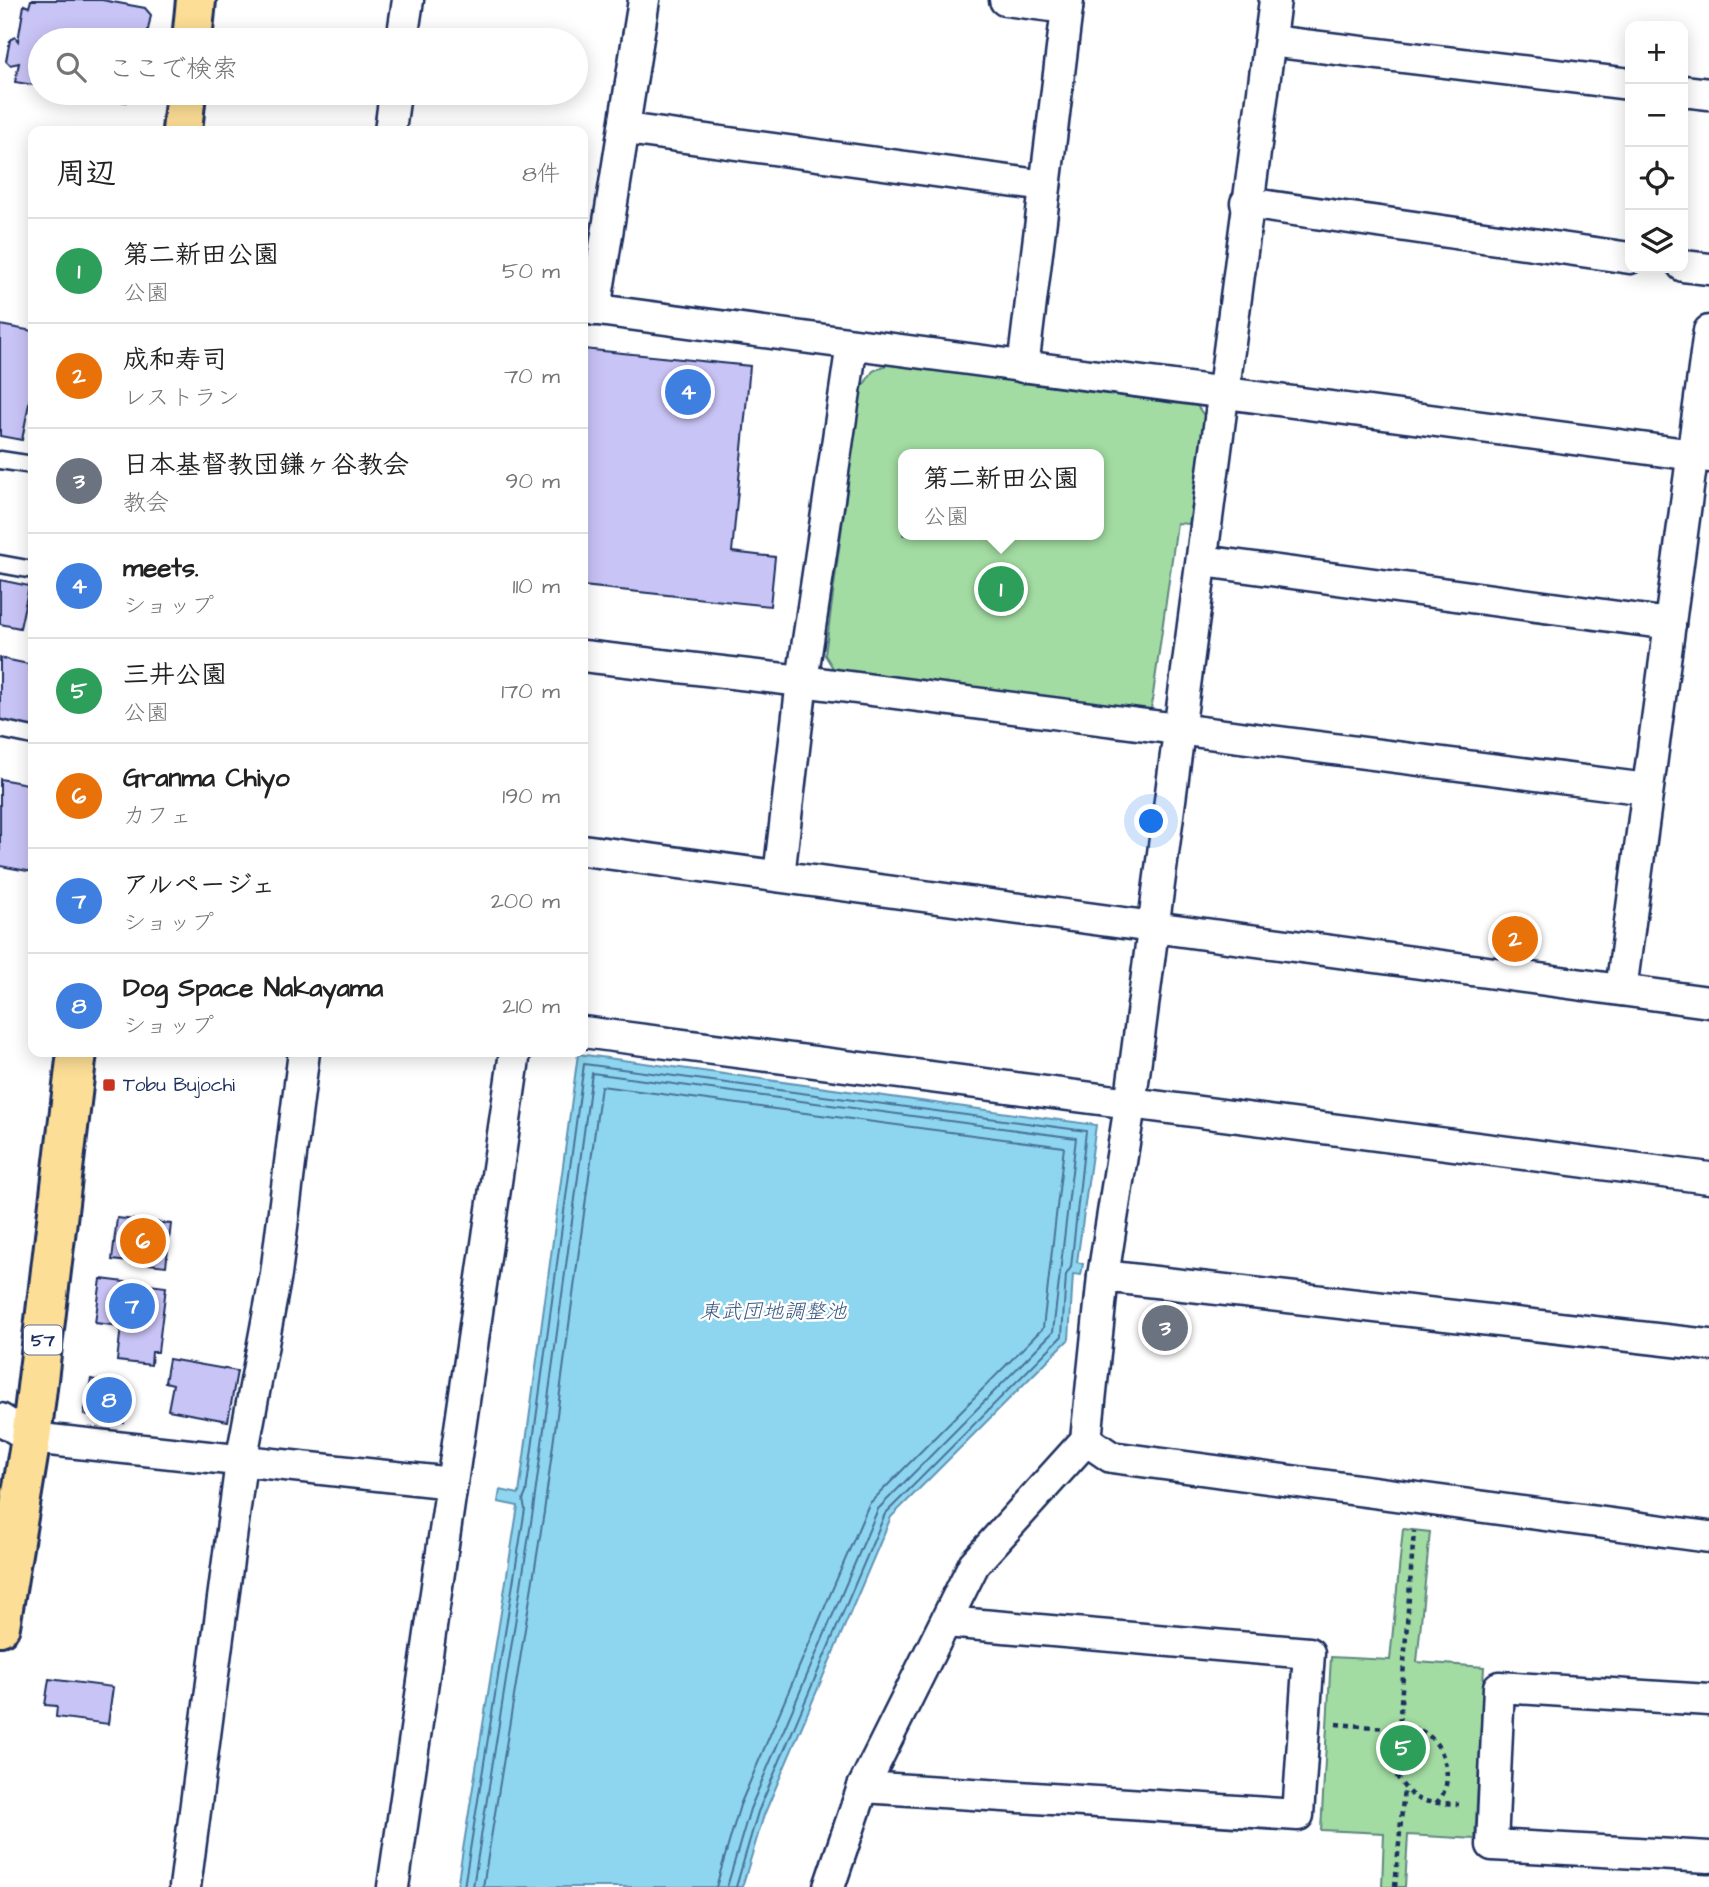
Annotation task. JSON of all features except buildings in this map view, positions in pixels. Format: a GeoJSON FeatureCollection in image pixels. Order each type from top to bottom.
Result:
{"type":"FeatureCollection","features":[{"type":"Feature","properties":{"kind":"main road"},"geometry":{"type":"LineString","coordinates":[[193,28],[196,0]]}},
{"type":"Feature","properties":{"kind":"main road"},"geometry":{"type":"LineString","coordinates":[[183,126],[185,105]]}},
{"type":"Feature","properties":{"kind":"main road","name":"57"},"geometry":{"type":"LineString","coordinates":[[0,1626],[15,1428],[76,1057]]}},
{"type":"Feature","properties":{"kind":"street"},"geometry":{"type":"LineString","coordinates":[[404,28],[408,0]]}},
{"type":"Feature","properties":{"kind":"street"},"geometry":{"type":"LineString","coordinates":[[644,0],[626,129],[589,309],[1701,455]]}},
{"type":"Feature","properties":{"kind":"street"},"geometry":{"type":"LineString","coordinates":[[1005,0],[1068,4],[1023,367]]}},
{"type":"Feature","properties":{"kind":"street"},"geometry":{"type":"LineString","coordinates":[[829,1887],[863,1787],[974,1564],[1086,1440],[1103,1276],[1130,1105],[1178,730],[1203,561],[1246,203],[1275,0]]}},
{"type":"Feature","properties":{"kind":"street"},"geometry":{"type":"LineString","coordinates":[[1270,41],[1625,83]]}},
{"type":"Feature","properties":{"kind":"street"},"geometry":{"type":"LineString","coordinates":[[1688,91],[1709,94]]}},
{"type":"Feature","properties":{"kind":"street"},"geometry":{"type":"LineString","coordinates":[[391,126],[394,105]]}},
{"type":"Feature","properties":{"kind":"street"},"geometry":{"type":"LineString","coordinates":[[626,129],[1045,186]]}},
{"type":"Feature","properties":{"kind":"street"},"geometry":{"type":"LineString","coordinates":[[1246,203],[1625,257]]}},
{"type":"Feature","properties":{"kind":"street"},"geometry":{"type":"LineString","coordinates":[[1688,267],[1709,270]]}},
{"type":"Feature","properties":{"kind":"street"},"geometry":{"type":"LineString","coordinates":[[1621,990],[1670,624],[1701,455],[1709,331]]}},
{"type":"Feature","properties":{"kind":"street"},"geometry":{"type":"LineString","coordinates":[[779,876],[803,681],[852,344]]}},
{"type":"Feature","properties":{"kind":"street"},"geometry":{"type":"LineString","coordinates":[[1203,561],[1670,624]]}},
{"type":"Feature","properties":{"kind":"street"},"geometry":{"type":"LineString","coordinates":[[588,657],[803,681],[1647,789]]}},
{"type":"Feature","properties":{"kind":"street"},"geometry":{"type":"LineString","coordinates":[[588,851],[1709,1002]]}},
{"type":"Feature","properties":{"kind":"street"},"geometry":{"type":"LineString","coordinates":[[588,1033],[1709,1178]]}},
{"type":"Feature","properties":{"kind":"street"},"geometry":{"type":"LineString","coordinates":[[185,1887],[241,1462],[276,1273],[303,1057]]}},
{"type":"Feature","properties":{"kind":"street"},"geometry":{"type":"LineString","coordinates":[[393,1887],[514,1057]]}},
{"type":"Feature","properties":{"kind":"street"},"geometry":{"type":"LineString","coordinates":[[1103,1276],[1709,1345]]}},
{"type":"Feature","properties":{"kind":"street"},"geometry":{"type":"LineString","coordinates":[[15,1428],[241,1462],[452,1483]]}},
{"type":"Feature","properties":{"kind":"street"},"geometry":{"type":"LineString","coordinates":[[1086,1440],[1111,1457],[1709,1537]]}},
{"type":"Feature","properties":{"kind":"street"},"geometry":{"type":"LineString","coordinates":[[863,1787],[1298,1815],[1309,1653],[946,1622]]}},
{"type":"Feature","properties":{"kind":"street"},"geometry":{"type":"LineString","coordinates":[[1709,1700],[1499,1687],[1492,1845],[1709,1857]]}},
{"type":"Feature","properties":{"kind":"lane"},"geometry":{"type":"LineString","coordinates":[[0,460],[28,465]]}},
{"type":"Feature","properties":{"kind":"lane"},"geometry":{"type":"LineString","coordinates":[[0,564],[28,569]]}},
{"type":"Feature","properties":{"kind":"lane"},"geometry":{"type":"LineString","coordinates":[[0,730],[28,735]]}},
{"type":"Feature","properties":{"kind":"path"},"geometry":{"type":"LineString","coordinates":[[1304,1721],[1399,1729],[1417,1729],[1428,1737],[1444,1757],[1448,1777],[1444,1796],[1436,1803],[1416,1798],[1404,1787],[1388,1755],[1388,1742],[1399,1729],[1415,1522]]}},
{"type":"Feature","properties":{"kind":"path"},"geometry":{"type":"LineString","coordinates":[[1395,1887],[1404,1787]]}},
{"type":"Feature","properties":{"kind":"green space"},"geometry":{"type":"Polygon","coordinates":[[[897,360],[1195,403],[1205,417],[1189,524],[1177,523],[1150,716],[836,673],[825,655],[860,390],[873,371],[897,360]]]}},
{"type":"Feature","properties":{"kind":"green space"},"geometry":{"type":"Polygon","coordinates":[[[1403,1529],[1430,1532],[1417,1662],[1484,1667],[1475,1839],[1408,1835],[1405,1887],[1382,1887],[1384,1833],[1321,1830],[1331,1657],[1390,1660],[1403,1529]]]}},
{"type":"Feature","properties":{"kind":"water","name":"東武団地調整池"},"geometry":{"type":"Polygon","coordinates":[[[588,1055],[1096,1125],[1077,1262],[1083,1264],[1081,1275],[1073,1274],[1069,1339],[891,1517],[764,1815],[742,1887],[457,1887],[518,1506],[498,1502],[500,1490],[519,1494],[578,1057],[588,1055]]]}},
{"type":"Feature","properties":{"kind":"place","name":"meets."},"geometry":{"type":"Point","coordinates":[688,392]}},
{"type":"Feature","properties":{"kind":"place","name":"第二新田公園"},"geometry":{"type":"Point","coordinates":[1001,589]}},
{"type":"Feature","properties":{"kind":"place","name":"成和寿司"},"geometry":{"type":"Point","coordinates":[1515,939]}},
{"type":"Feature","properties":{"kind":"place","name":"Tobu Bujochi"},"geometry":{"type":"Point","coordinates":[109,1085]}},
{"type":"Feature","properties":{"kind":"place","name":"Granma Chiyo"},"geometry":{"type":"Point","coordinates":[143,1241]}},
{"type":"Feature","properties":{"kind":"place","name":"アルページェ"},"geometry":{"type":"Point","coordinates":[132,1306]}},
{"type":"Feature","properties":{"kind":"place","name":"日本基督教団鎌ヶ谷教会"},"geometry":{"type":"Point","coordinates":[1165,1328]}},
{"type":"Feature","properties":{"kind":"place","name":"Dog Space Nakayama"},"geometry":{"type":"Point","coordinates":[109,1400]}},
{"type":"Feature","properties":{"kind":"place","name":"三井公園"},"geometry":{"type":"Point","coordinates":[1403,1748]}}]}
